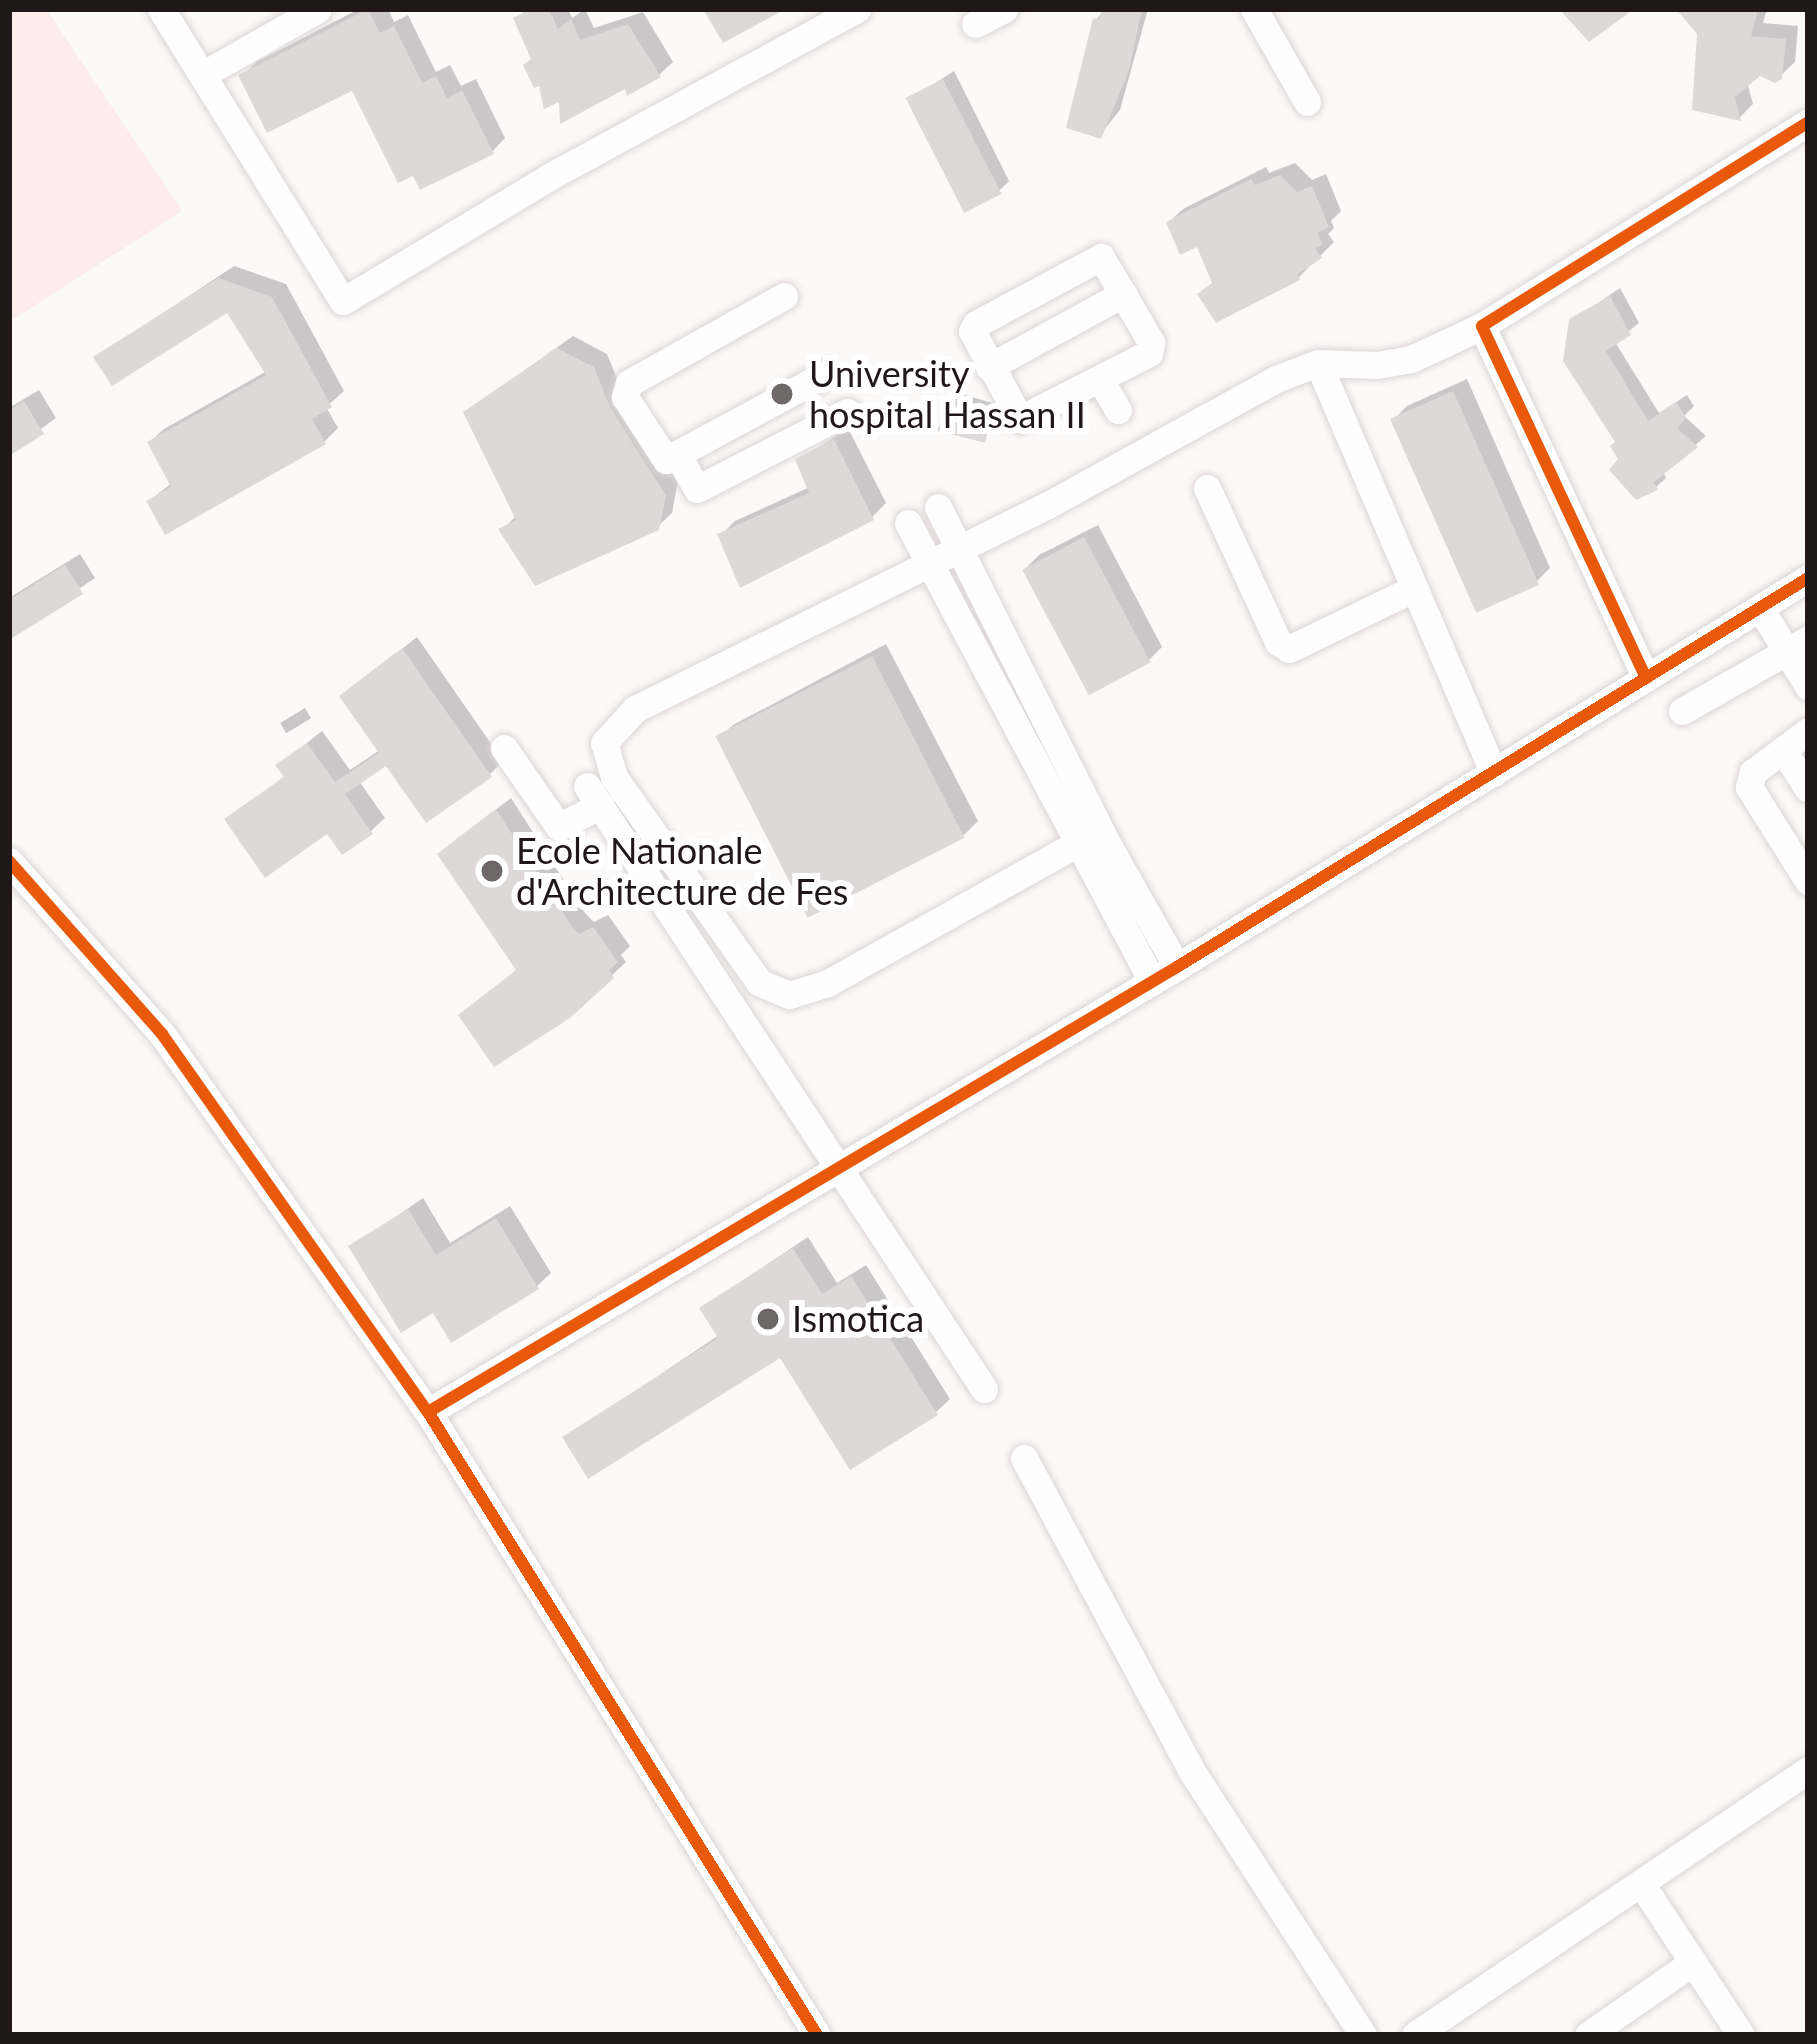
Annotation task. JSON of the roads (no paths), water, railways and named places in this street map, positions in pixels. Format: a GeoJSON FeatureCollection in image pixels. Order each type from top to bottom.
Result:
{"type":"FeatureCollection","features":[{"type":"Feature","properties":{"kind":"street"},"geometry":{"type":"LineString","coordinates":[[161,9],[343,301],[549,177],[857,9]]}},
{"type":"Feature","properties":{"kind":"street"},"geometry":{"type":"LineString","coordinates":[[202,75],[318,9]]}},
{"type":"Feature","properties":{"kind":"street"},"geometry":{"type":"LineString","coordinates":[[975,24],[1004,9]]}},
{"type":"Feature","properties":{"kind":"street"},"geometry":{"type":"LineString","coordinates":[[1254,9],[1307,102]]}},
{"type":"Feature","properties":{"kind":"street"},"geometry":{"type":"LineString","coordinates":[[1078,843],[828,983],[789,994],[759,982],[606,763],[607,735],[627,713],[959,549],[1276,380],[1318,363],[1377,365],[1411,359],[1482,326],[1808,122]]}},
{"type":"Feature","properties":{"kind":"street"},"geometry":{"type":"LineString","coordinates":[[1096,257],[1105,261],[1123,293],[1151,348],[1020,419],[974,337],[976,324],[1096,257]]}},
{"type":"Feature","properties":{"kind":"street"},"geometry":{"type":"LineString","coordinates":[[989,367],[1123,293]]}},
{"type":"Feature","properties":{"kind":"street"},"geometry":{"type":"LineString","coordinates":[[784,296],[629,383],[625,397],[660,459],[826,374]]}},
{"type":"Feature","properties":{"kind":"street"},"geometry":{"type":"LineString","coordinates":[[1482,326],[1646,678]]}},
{"type":"Feature","properties":{"kind":"street"},"geometry":{"type":"LineString","coordinates":[[1318,363],[1494,772]]}},
{"type":"Feature","properties":{"kind":"street"},"geometry":{"type":"LineString","coordinates":[[1100,379],[1118,410]]}},
{"type":"Feature","properties":{"kind":"street"},"geometry":{"type":"LineString","coordinates":[[677,454],[697,489],[847,412]]}},
{"type":"Feature","properties":{"kind":"street"},"geometry":{"type":"LineString","coordinates":[[1207,488],[1278,642],[1289,649],[1413,589]]}},
{"type":"Feature","properties":{"kind":"street"},"geometry":{"type":"LineString","coordinates":[[938,507],[1106,867],[1164,974]]}},
{"type":"Feature","properties":{"kind":"street"},"geometry":{"type":"LineString","coordinates":[[908,523],[1078,843],[1106,867]]}},
{"type":"Feature","properties":{"kind":"street"},"geometry":{"type":"LineString","coordinates":[[428,1412],[1164,974],[1808,578]]}},
{"type":"Feature","properties":{"kind":"street"},"geometry":{"type":"LineString","coordinates":[[1760,608],[1797,646],[1806,679]]}},
{"type":"Feature","properties":{"kind":"street"},"geometry":{"type":"LineString","coordinates":[[1682,711],[1797,646]]}},
{"type":"Feature","properties":{"kind":"street"},"geometry":{"type":"LineString","coordinates":[[1808,731],[1753,772],[1749,787],[1808,881]]}},
{"type":"Feature","properties":{"kind":"street"},"geometry":{"type":"LineString","coordinates":[[504,748],[559,827],[594,795],[984,1389]]}},
{"type":"Feature","properties":{"kind":"street"},"geometry":{"type":"LineString","coordinates":[[1784,750],[1808,789]]}},
{"type":"Feature","properties":{"kind":"street"},"geometry":{"type":"LineString","coordinates":[[9,861],[162,1034],[428,1412],[817,2035]]}},
{"type":"Feature","properties":{"kind":"street"},"geometry":{"type":"LineString","coordinates":[[1024,1458],[1191,1770],[1363,2035]]}},
{"type":"Feature","properties":{"kind":"street"},"geometry":{"type":"LineString","coordinates":[[1415,2035],[1808,1770]]}},
{"type":"Feature","properties":{"kind":"street"},"geometry":{"type":"LineString","coordinates":[[1642,1885],[1741,2035]]}},
{"type":"Feature","properties":{"kind":"street"},"geometry":{"type":"LineString","coordinates":[[1588,2035],[1630,2024],[1693,1962]]}},
{"type":"Feature","properties":{"kind":"place","name":"University hospital Hassan II"},"geometry":{"type":"Point","coordinates":[782,394]}},
{"type":"Feature","properties":{"kind":"place","name":"Ecole Nationale d'Architecture de Fes"},"geometry":{"type":"Point","coordinates":[492,871]}},
{"type":"Feature","properties":{"kind":"place","name":"Ismotica"},"geometry":{"type":"Point","coordinates":[768,1319]}}]}
